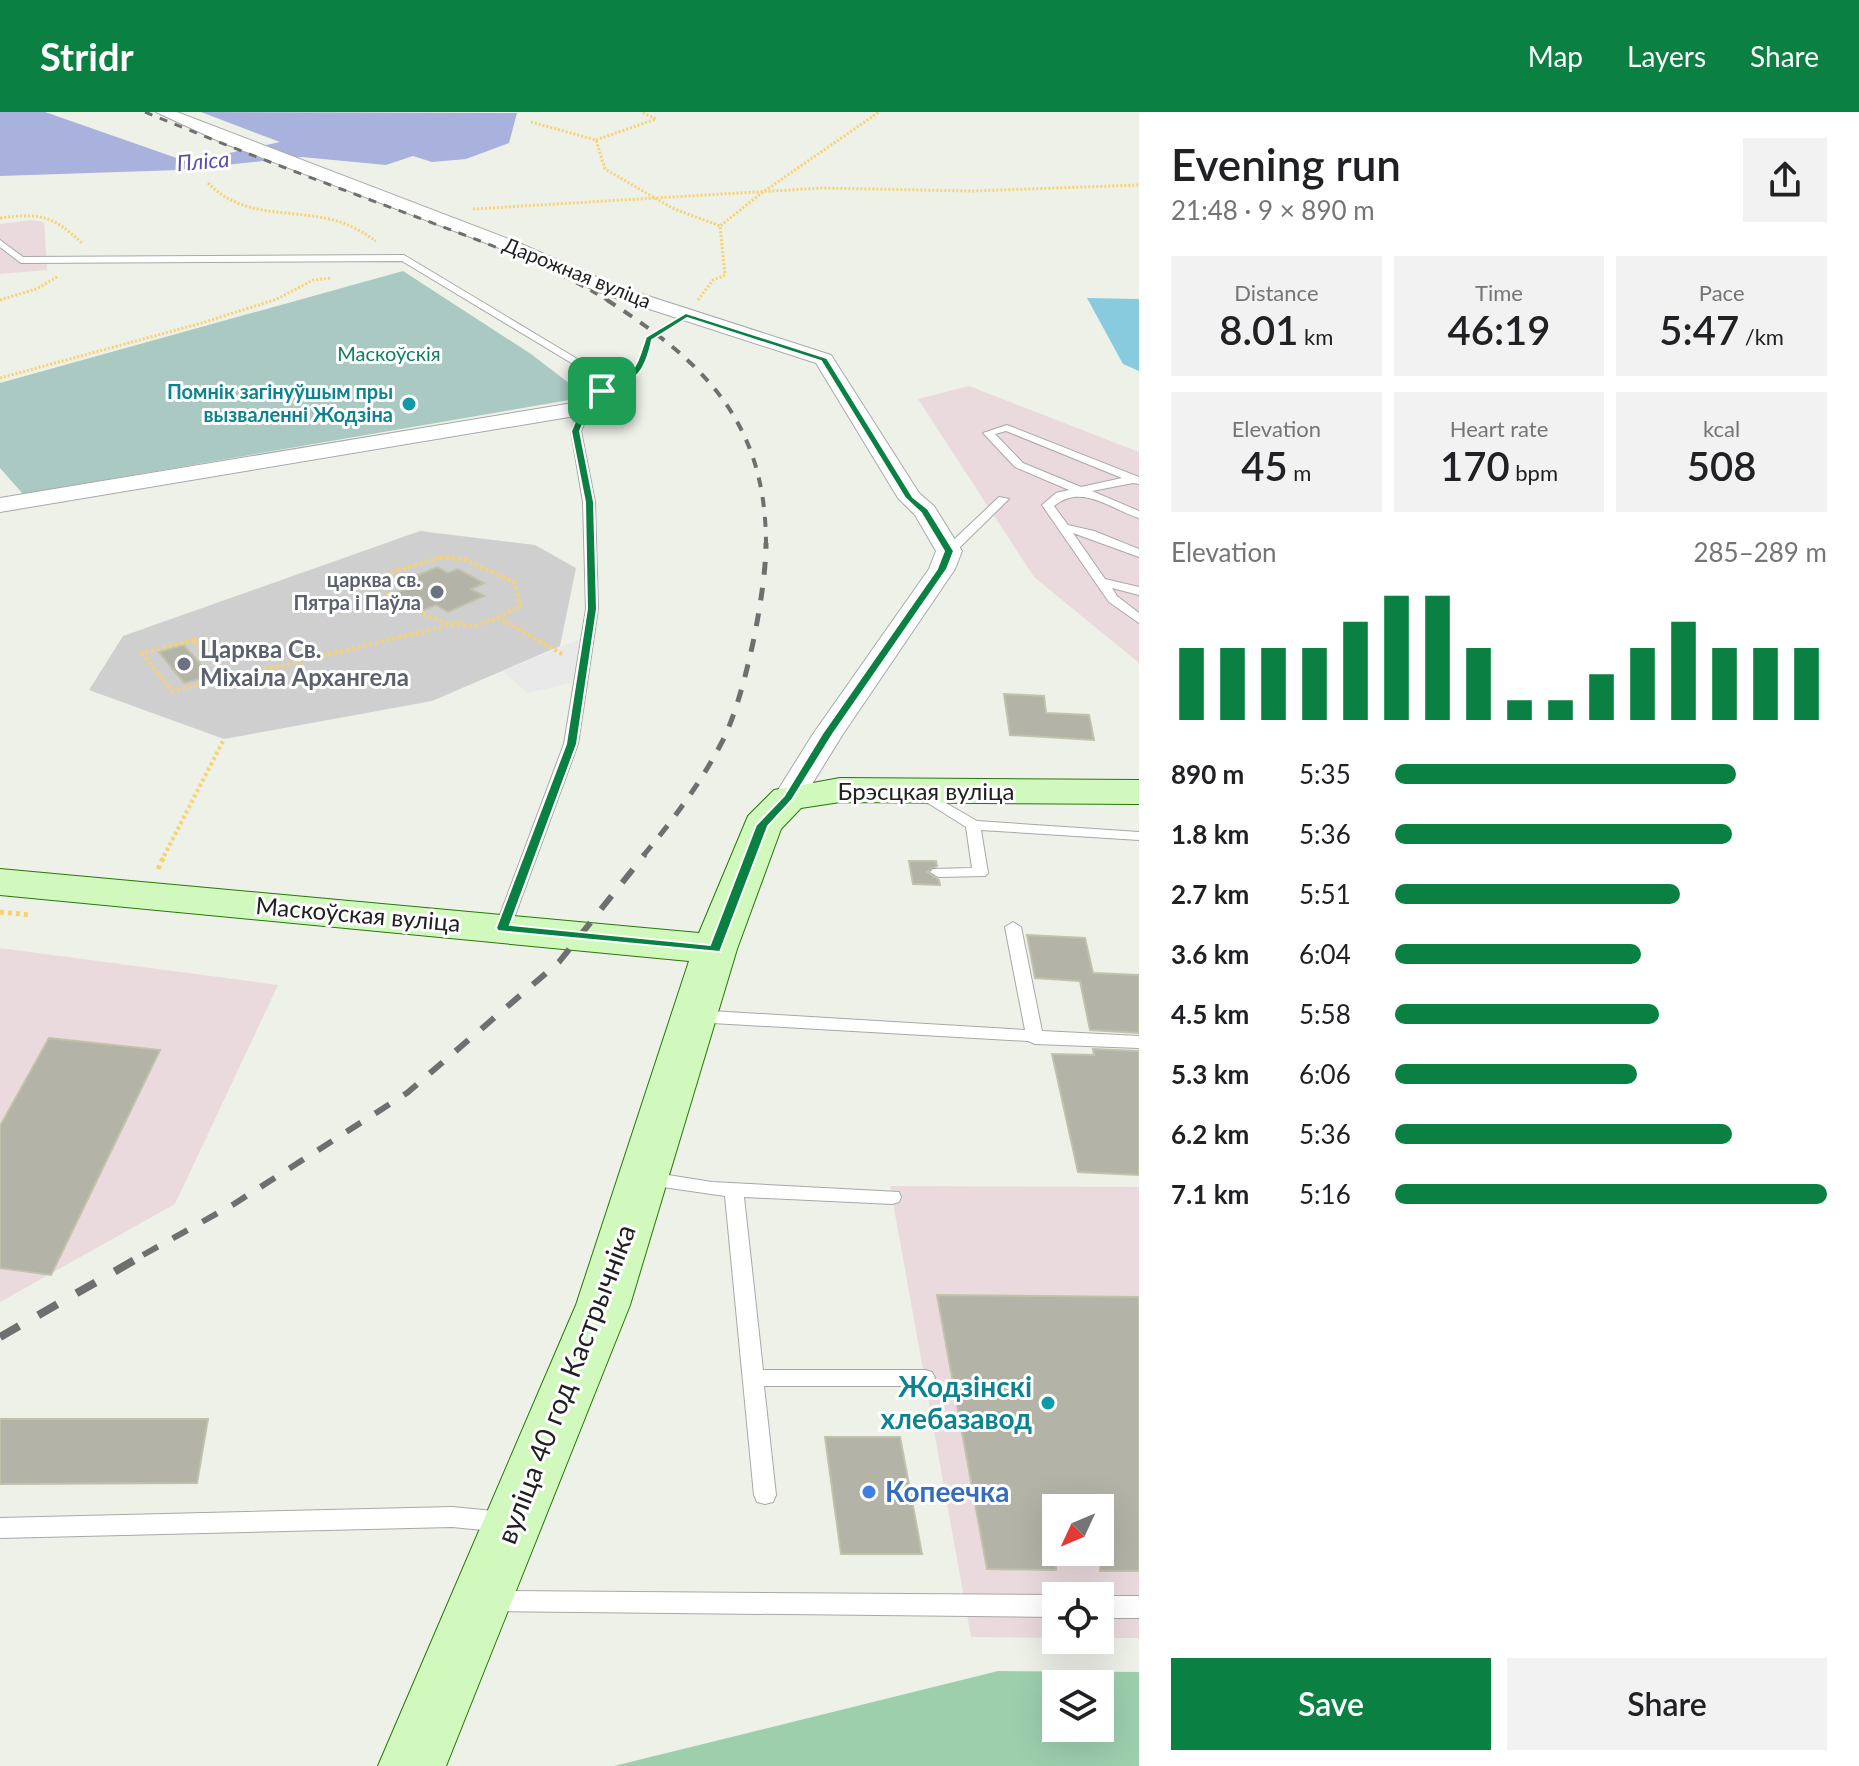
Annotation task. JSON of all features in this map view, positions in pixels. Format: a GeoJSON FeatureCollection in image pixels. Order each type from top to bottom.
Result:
{"type":"FeatureCollection","features":[{"type":"Feature","properties":{"kind":"main road","name":"Брэсцкая вуліца"},"geometry":{"type":"LineString","coordinates":[[788,798],[840,790],[1139,792]]}},
{"type":"Feature","properties":{"kind":"main road"},"geometry":{"type":"LineString","coordinates":[[715,949],[762,825],[788,798]]}},
{"type":"Feature","properties":{"kind":"main road","name":"Маскоўская вуліца"},"geometry":{"type":"LineString","coordinates":[[0,882],[715,949]]}},
{"type":"Feature","properties":{"kind":"main road","name":"вуліца 40 год Кастрычніка"},"geometry":{"type":"LineString","coordinates":[[412,1766],[603,1305],[715,949]]}},
{"type":"Feature","properties":{"kind":"street","name":"Дарожная вуліца"},"geometry":{"type":"LineString","coordinates":[[164,112],[238,144],[565,268],[610,290],[824,359],[910,498],[925,511],[949,551]]}},
{"type":"Feature","properties":{"kind":"street"},"geometry":{"type":"LineString","coordinates":[[0,505],[585,408]]}},
{"type":"Feature","properties":{"kind":"street"},"geometry":{"type":"LineString","coordinates":[[788,798],[828,734],[942,569],[949,551]]}},
{"type":"Feature","properties":{"kind":"lane"},"geometry":{"type":"LineString","coordinates":[[0,243],[21,260],[404,258],[576,362],[602,391],[599,399],[585,408],[576,431],[589,502],[592,609],[571,744],[503,928]]}},
{"type":"Feature","properties":{"kind":"lane"},"geometry":{"type":"LineString","coordinates":[[1136,480],[1007,428],[988,433],[1019,465],[1139,515]]}},
{"type":"Feature","properties":{"kind":"lane"},"geometry":{"type":"LineString","coordinates":[[1136,480],[1060,495],[1048,505],[1113,599],[1139,619]]}},
{"type":"Feature","properties":{"kind":"lane"},"geometry":{"type":"LineString","coordinates":[[949,551],[1003,499]]}},
{"type":"Feature","properties":{"kind":"lane"},"geometry":{"type":"LineString","coordinates":[[1065,528],[1090,533],[1139,553]]}},
{"type":"Feature","properties":{"kind":"lane"},"geometry":{"type":"LineString","coordinates":[[1102,582],[1139,591]]}},
{"type":"Feature","properties":{"kind":"lane"},"geometry":{"type":"LineString","coordinates":[[917,790],[973,825],[1139,836]]}},
{"type":"Feature","properties":{"kind":"lane"},"geometry":{"type":"LineString","coordinates":[[938,872],[980,873],[973,825]]}},
{"type":"Feature","properties":{"kind":"lane"},"geometry":{"type":"LineString","coordinates":[[1013,927],[1035,1038]]}},
{"type":"Feature","properties":{"kind":"lane"},"geometry":{"type":"LineString","coordinates":[[694,1016],[1139,1042]]}},
{"type":"Feature","properties":{"kind":"lane"},"geometry":{"type":"LineString","coordinates":[[643,1178],[734,1190],[892,1197]]}},
{"type":"Feature","properties":{"kind":"lane"},"geometry":{"type":"LineString","coordinates":[[734,1190],[765,1495]]}},
{"type":"Feature","properties":{"kind":"lane"},"geometry":{"type":"LineString","coordinates":[[753,1378],[925,1378]]}},
{"type":"Feature","properties":{"kind":"lane"},"geometry":{"type":"LineString","coordinates":[[0,1528],[452,1517],[514,1523]]}},
{"type":"Feature","properties":{"kind":"lane"},"geometry":{"type":"LineString","coordinates":[[482,1601],[1042,1606]]}},
{"type":"Feature","properties":{"kind":"lane"},"geometry":{"type":"LineString","coordinates":[[1114,1607],[1139,1607]]}},
{"type":"Feature","properties":{"kind":"path"},"geometry":{"type":"LineString","coordinates":[[531,122],[596,140],[656,119],[641,112]]}},
{"type":"Feature","properties":{"kind":"path"},"geometry":{"type":"LineString","coordinates":[[720,226],[763,192],[879,112]]}},
{"type":"Feature","properties":{"kind":"path"},"geometry":{"type":"LineString","coordinates":[[596,140],[605,169],[651,198],[720,226]]}},
{"type":"Feature","properties":{"kind":"path"},"geometry":{"type":"LineString","coordinates":[[208,183],[216,193],[251,210],[334,220],[352,227],[404,258]]}},
{"type":"Feature","properties":{"kind":"path"},"geometry":{"type":"LineString","coordinates":[[421,212],[822,188],[972,191],[1139,185]]}},
{"type":"Feature","properties":{"kind":"path"},"geometry":{"type":"LineString","coordinates":[[0,218],[26,215],[54,217],[101,259]]}},
{"type":"Feature","properties":{"kind":"path"},"geometry":{"type":"LineString","coordinates":[[602,391],[632,380],[644,360],[648,339],[686,315],[713,280],[725,275],[720,226]]}},
{"type":"Feature","properties":{"kind":"path"},"geometry":{"type":"LineString","coordinates":[[0,378],[202,323],[277,299],[313,280],[343,276]]}},
{"type":"Feature","properties":{"kind":"path"},"geometry":{"type":"LineString","coordinates":[[428,556],[469,559],[514,582],[520,606],[497,617],[485,624],[425,616],[387,594],[390,573],[428,556]]}},
{"type":"Feature","properties":{"kind":"path"},"geometry":{"type":"LineString","coordinates":[[497,617],[563,655],[585,655]]}},
{"type":"Feature","properties":{"kind":"path"},"geometry":{"type":"LineString","coordinates":[[229,678],[194,640],[142,653],[172,691],[229,678],[463,622]]}},
{"type":"Feature","properties":{"kind":"path"},"geometry":{"type":"LineString","coordinates":[[158,869],[224,739]]}},
{"type":"Feature","properties":{"kind":"shaded area"},"geometry":{"type":"Polygon","coordinates":[[[31,220],[44,222],[47,270],[0,274],[0,224],[31,220]]]}},
{"type":"Feature","properties":{"kind":"shaded area"},"geometry":{"type":"Polygon","coordinates":[[[1087,298],[1139,299],[1139,371],[1123,364],[1087,298]]]}},
{"type":"Feature","properties":{"kind":"shaded area"},"geometry":{"type":"Polygon","coordinates":[[[969,386],[1139,452],[1139,663],[1034,577],[918,399],[969,386]]]}},
{"type":"Feature","properties":{"kind":"shaded area"},"geometry":{"type":"Polygon","coordinates":[[[420,531],[535,545],[576,568],[560,646],[432,701],[224,739],[89,690],[123,636],[420,531]]]}},
{"type":"Feature","properties":{"kind":"shaded area"},"geometry":{"type":"Polygon","coordinates":[[[580,639],[572,683],[527,693],[503,671],[580,639]]]}},
{"type":"Feature","properties":{"kind":"shaded area"},"geometry":{"type":"Polygon","coordinates":[[[0,948],[278,985],[175,1204],[0,1302],[0,948]]]}},
{"type":"Feature","properties":{"kind":"shaded area"},"geometry":{"type":"Polygon","coordinates":[[[890,1186],[1139,1187],[1139,1638],[1114,1638],[1114,1582],[1042,1582],[1042,1638],[971,1637],[890,1186]]]}},
{"type":"Feature","properties":{"kind":"green space","name":"Маскоўскія"},"geometry":{"type":"Polygon","coordinates":[[[403,271],[531,354],[587,397],[23,494],[0,468],[0,383],[403,271]]]}},
{"type":"Feature","properties":{"kind":"green space"},"geometry":{"type":"Polygon","coordinates":[[[998,1671],[1042,1671],[1042,1742],[1114,1742],[1114,1672],[1139,1672],[1139,1766],[614,1766],[998,1671]]]}},
{"type":"Feature","properties":{"kind":"water","name":"Пліса"},"geometry":{"type":"Polygon","coordinates":[[[0,112],[45,112],[188,162],[280,142],[201,112],[517,113],[509,143],[466,159],[432,162],[413,156],[386,165],[302,157],[178,170],[0,176],[0,112]]]}},
{"type":"Feature","properties":{"kind":"building","name":"царква св. Пятра і Паўла"},"geometry":{"type":"Polygon","coordinates":[[[437,567],[448,573],[458,569],[484,583],[471,589],[484,596],[448,612],[436,605],[422,611],[392,594],[408,588],[400,583],[437,567]]]}},
{"type":"Feature","properties":{"kind":"building","name":"Царква Св. Міхаіла Архангела"},"geometry":{"type":"Polygon","coordinates":[[[184,645],[210,676],[184,683],[159,652],[184,645]]]}},
{"type":"Feature","properties":{"kind":"building"},"geometry":{"type":"Polygon","coordinates":[[[1004,694],[1044,696],[1046,713],[1089,715],[1094,740],[1010,735],[1004,694]]]}},
{"type":"Feature","properties":{"kind":"building"},"geometry":{"type":"Polygon","coordinates":[[[909,861],[936,861],[937,866],[927,872],[939,880],[940,885],[913,884],[909,861]]]}},
{"type":"Feature","properties":{"kind":"building"},"geometry":{"type":"Polygon","coordinates":[[[1027,935],[1085,938],[1093,973],[1139,975],[1139,1033],[1090,1030],[1080,981],[1035,978],[1027,935]]]}},
{"type":"Feature","properties":{"kind":"building"},"geometry":{"type":"Polygon","coordinates":[[[49,1038],[160,1050],[51,1275],[0,1268],[0,1126],[49,1038]]]}},
{"type":"Feature","properties":{"kind":"building"},"geometry":{"type":"Polygon","coordinates":[[[1093,1049],[1139,1051],[1139,1175],[1078,1172],[1052,1054],[1094,1055],[1093,1049]]]}},
{"type":"Feature","properties":{"kind":"building","name":"Жодзінскі хлебазавод"},"geometry":{"type":"Polygon","coordinates":[[[937,1295],[1139,1297],[1139,1571],[1100,1571],[1100,1566],[1114,1566],[1114,1494],[1042,1494],[1042,1566],[1056,1566],[1056,1570],[987,1569],[937,1295]]]}},
{"type":"Feature","properties":{"kind":"building"},"geometry":{"type":"Polygon","coordinates":[[[0,1419],[208,1419],[197,1483],[0,1484],[0,1419]]]}},
{"type":"Feature","properties":{"kind":"building"},"geometry":{"type":"Polygon","coordinates":[[[825,1437],[900,1437],[922,1554],[841,1554],[825,1437]]]}},
{"type":"Feature","properties":{"kind":"railway"},"geometry":{"type":"LineString","coordinates":[[145,112],[514,254],[609,302]]}},
{"type":"Feature","properties":{"kind":"railway"},"geometry":{"type":"LineString","coordinates":[[609,302],[673,348],[723,400],[742,430],[755,464],[763,502],[766,544]]}},
{"type":"Feature","properties":{"kind":"railway"},"geometry":{"type":"LineString","coordinates":[[643,856],[696,786],[731,721],[753,644],[766,544]]}},
{"type":"Feature","properties":{"kind":"railway"},"geometry":{"type":"LineString","coordinates":[[143,1255],[234,1204],[407,1093],[559,962],[645,854]]}},
{"type":"Feature","properties":{"kind":"railway"},"geometry":{"type":"LineString","coordinates":[[0,1337],[147,1253]]}},
{"type":"Feature","properties":{"kind":"place","name":"Помнік загінуўшым пры вызваленні Жодзіна"},"geometry":{"type":"Point","coordinates":[409,404]}},
{"type":"Feature","properties":{"kind":"place","name":"царква св. Пятра і Паўла"},"geometry":{"type":"Point","coordinates":[437,592]}},
{"type":"Feature","properties":{"kind":"place","name":"Царква Св. Міхаіла Архангела"},"geometry":{"type":"Point","coordinates":[184,664]}},
{"type":"Feature","properties":{"kind":"place","name":"Жодзінскі хлебазавод"},"geometry":{"type":"Point","coordinates":[1048,1403]}},
{"type":"Feature","properties":{"kind":"place","name":"Копеечка"},"geometry":{"type":"Point","coordinates":[869,1492]}},
{"type":"Feature","properties":{"kind":"route"},"geometry":{"type":"LineString","coordinates":[[686,315],[824,359],[910,498],[925,511],[949,551],[942,569],[828,734],[788,798],[772,811],[762,825],[715,949],[503,928],[571,744],[592,609],[589,502],[576,431],[585,408],[599,399],[602,391],[632,380],[644,360],[648,339],[686,315]]}}]}
